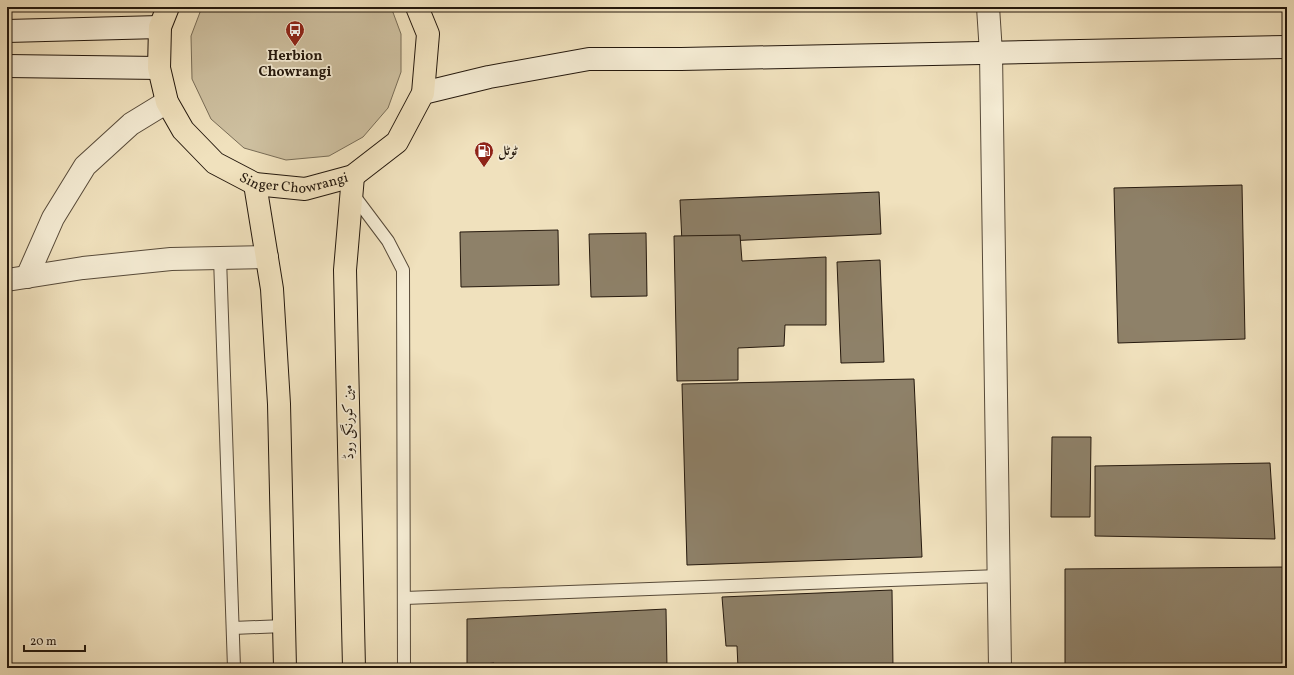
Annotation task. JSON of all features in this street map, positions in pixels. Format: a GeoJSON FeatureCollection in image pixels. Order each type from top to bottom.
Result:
{"type":"FeatureCollection","features":[{"type":"Feature","properties":{"kind":"main road","name":"Singer Chowrangi"},"geometry":{"type":"LineString","coordinates":[[168,7],[160,27],[160,68],[167,102],[183,130],[214,163],[255,184],[305,189],[352,184],[397,142],[423,93],[428,34],[418,7]]}},
{"type":"Feature","properties":{"kind":"main road"},"geometry":{"type":"LineString","coordinates":[[988,7],[991,53],[1000,668]]}},
{"type":"Feature","properties":{"kind":"main road"},"geometry":{"type":"LineString","coordinates":[[7,31],[160,27]]}},
{"type":"Feature","properties":{"kind":"main road"},"geometry":{"type":"LineString","coordinates":[[423,93],[489,77],[589,59],[1287,47]]}},
{"type":"Feature","properties":{"kind":"main road"},"geometry":{"type":"LineString","coordinates":[[7,66],[160,68]]}},
{"type":"Feature","properties":{"kind":"main road"},"geometry":{"type":"LineString","coordinates":[[17,278],[86,166],[131,124],[167,102]]}},
{"type":"Feature","properties":{"kind":"main road"},"geometry":{"type":"LineString","coordinates":[[255,184],[272,289],[279,404],[286,668]]}},
{"type":"Feature","properties":{"kind":"main road","name":"مین کورنگی روڈ"},"geometry":{"type":"LineString","coordinates":[[352,184],[345,270],[354,668]]}},
{"type":"Feature","properties":{"kind":"main road"},"geometry":{"type":"LineString","coordinates":[[17,278],[83,268],[164,260],[267,257]]}},
{"type":"Feature","properties":{"kind":"lane"},"geometry":{"type":"LineString","coordinates":[[352,184],[388,241],[403,270],[404,668]]}},
{"type":"Feature","properties":{"kind":"lane"},"geometry":{"type":"LineString","coordinates":[[220,258],[234,668]]}},
{"type":"Feature","properties":{"kind":"lane"},"geometry":{"type":"LineString","coordinates":[[405,598],[999,576]]}},
{"type":"Feature","properties":{"kind":"lane"},"geometry":{"type":"LineString","coordinates":[[232,628],[284,626]]}},
{"type":"Feature","properties":{"kind":"shaded area"},"geometry":{"type":"Polygon","coordinates":[[[202,7],[391,7],[401,34],[401,72],[388,108],[363,137],[329,156],[286,160],[244,148],[211,119],[192,79],[191,36],[202,7]]]}},
{"type":"Feature","properties":{"kind":"building"},"geometry":{"type":"Polygon","coordinates":[[[1242,185],[1245,339],[1118,343],[1114,188],[1242,185]]]}},
{"type":"Feature","properties":{"kind":"building"},"geometry":{"type":"Polygon","coordinates":[[[879,192],[881,234],[682,243],[680,200],[879,192]]]}},
{"type":"Feature","properties":{"kind":"building"},"geometry":{"type":"Polygon","coordinates":[[[558,230],[559,285],[461,287],[460,232],[558,230]]]}},
{"type":"Feature","properties":{"kind":"building"},"geometry":{"type":"Polygon","coordinates":[[[646,233],[647,296],[591,297],[589,234],[646,233]]]}},
{"type":"Feature","properties":{"kind":"building"},"geometry":{"type":"Polygon","coordinates":[[[740,235],[742,261],[826,257],[826,325],[785,325],[784,346],[738,348],[738,380],[677,381],[674,236],[740,235]]]}},
{"type":"Feature","properties":{"kind":"building"},"geometry":{"type":"Polygon","coordinates":[[[880,260],[884,362],[841,363],[837,262],[880,260]]]}},
{"type":"Feature","properties":{"kind":"building"},"geometry":{"type":"Polygon","coordinates":[[[914,379],[922,557],[687,565],[682,384],[914,379]]]}},
{"type":"Feature","properties":{"kind":"building"},"geometry":{"type":"Polygon","coordinates":[[[1052,437],[1091,437],[1090,517],[1051,517],[1052,437]]]}},
{"type":"Feature","properties":{"kind":"building"},"geometry":{"type":"Polygon","coordinates":[[[1270,463],[1275,539],[1095,536],[1095,466],[1270,463]]]}},
{"type":"Feature","properties":{"kind":"building"},"geometry":{"type":"Polygon","coordinates":[[[1287,567],[1287,668],[1065,668],[1065,569],[1287,567]]]}},
{"type":"Feature","properties":{"kind":"building"},"geometry":{"type":"Polygon","coordinates":[[[892,590],[893,668],[738,668],[737,646],[726,646],[722,597],[892,590]]]}},
{"type":"Feature","properties":{"kind":"building"},"geometry":{"type":"Polygon","coordinates":[[[666,609],[667,668],[495,668],[494,663],[467,666],[467,619],[666,609]]]}},
{"type":"Feature","properties":{"kind":"place","name":"Herbion Chowrangi"},"geometry":{"type":"Point","coordinates":[295,47]}},
{"type":"Feature","properties":{"kind":"place","name":"ٹوٹل"},"geometry":{"type":"Point","coordinates":[484,168]}}]}
